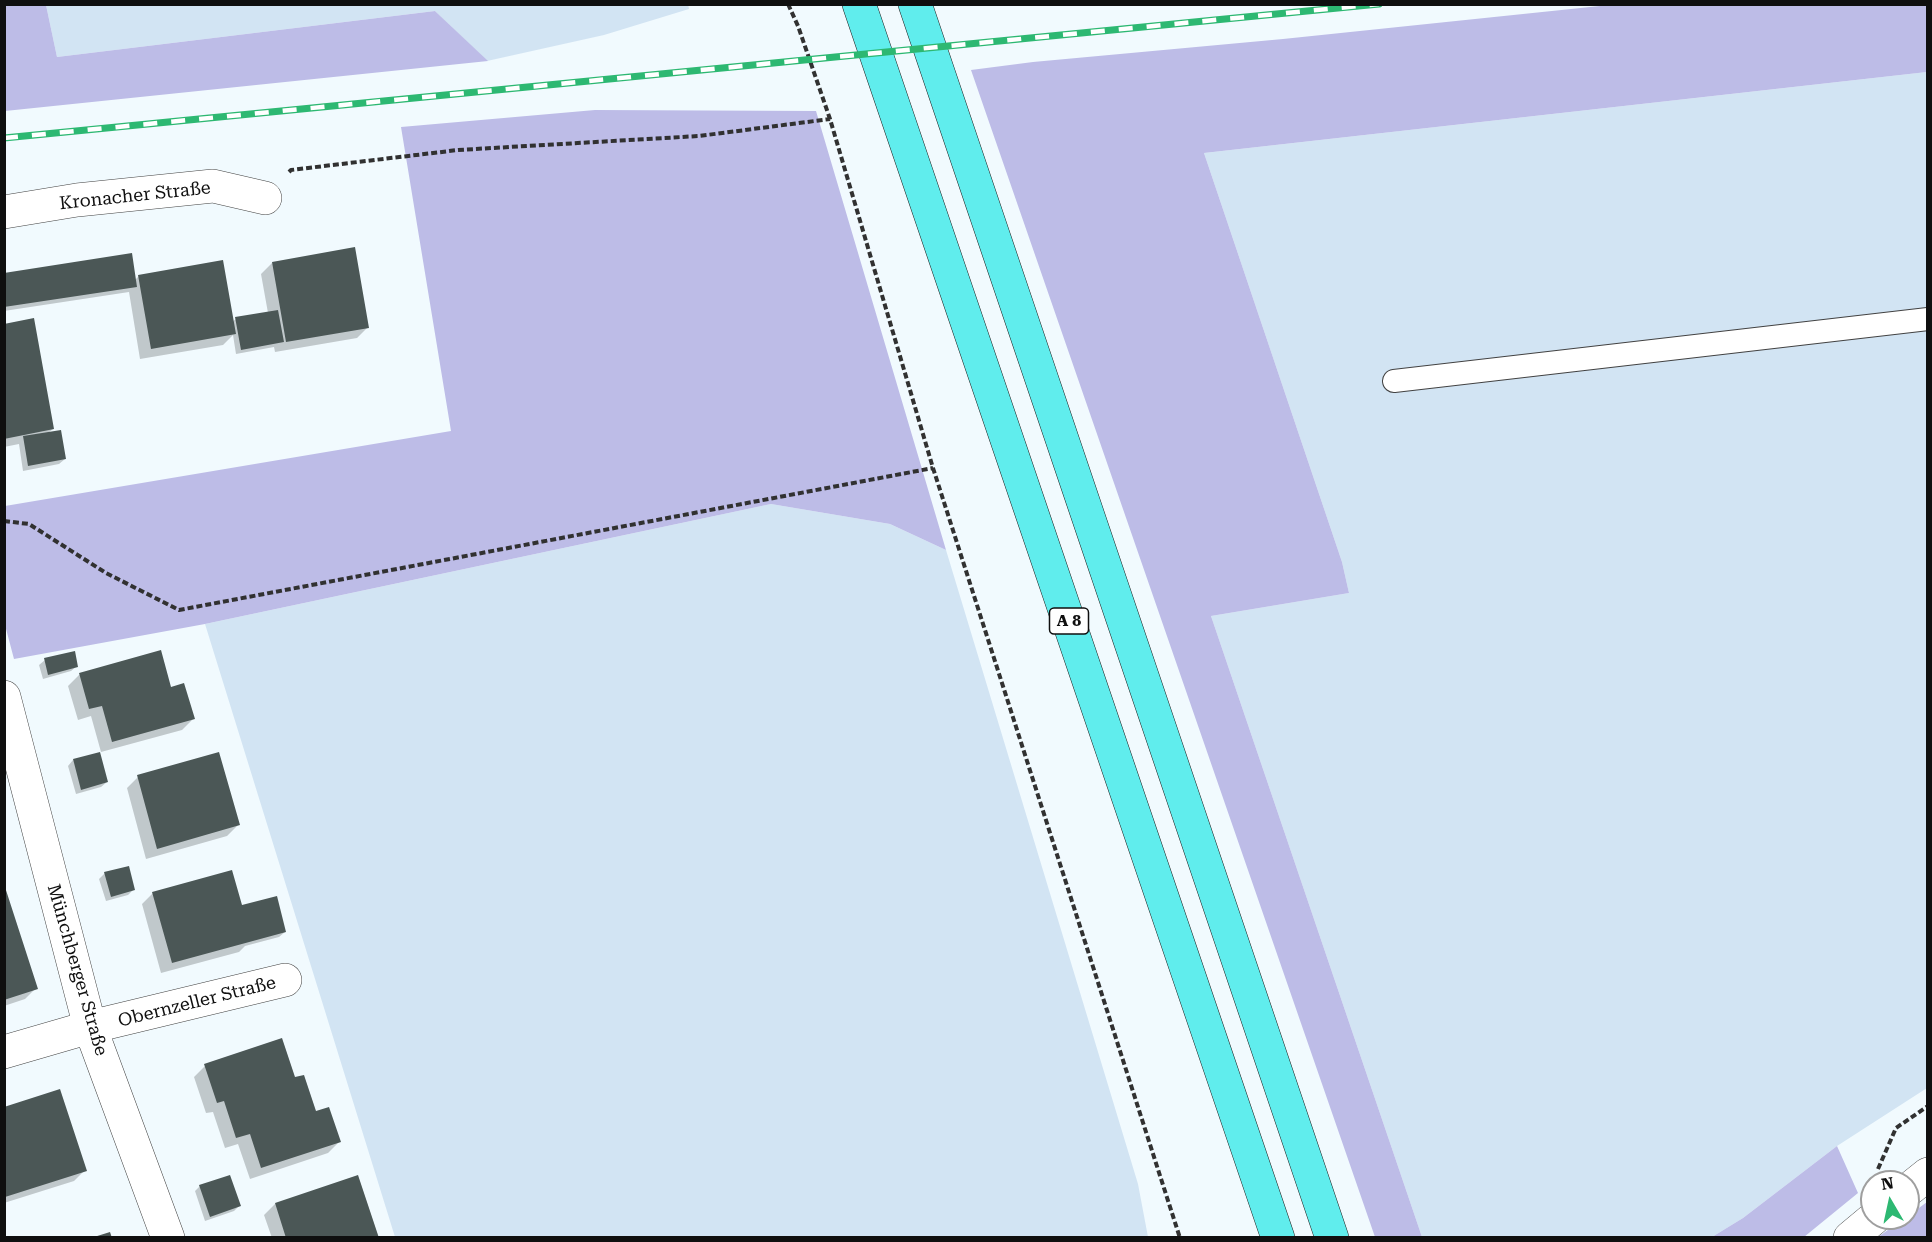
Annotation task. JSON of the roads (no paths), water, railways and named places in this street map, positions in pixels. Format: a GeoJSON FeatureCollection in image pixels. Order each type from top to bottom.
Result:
{"type":"FeatureCollection","features":[{"type":"Feature","properties":{"kind":"highway","name":"A 8"},"geometry":{"type":"LineString","coordinates":[[859,4],[1278,1238]]}},
{"type":"Feature","properties":{"kind":"highway"},"geometry":{"type":"LineString","coordinates":[[915,4],[1332,1238]]}},
{"type":"Feature","properties":{"kind":"street","name":"Kronacher Straße"},"geometry":{"type":"LineString","coordinates":[[4,212],[77,200],[213,186],[265,198]]}},
{"type":"Feature","properties":{"kind":"street","name":"Münchberger Straße"},"geometry":{"type":"LineString","coordinates":[[4,697],[90,1027],[168,1238]]}},
{"type":"Feature","properties":{"kind":"street","name":"Obernzeller Straße"},"geometry":{"type":"LineString","coordinates":[[4,1052],[90,1027],[285,981]]}},
{"type":"Feature","properties":{"kind":"lane"},"geometry":{"type":"LineString","coordinates":[[1394,381],[1928,319]]}},
{"type":"Feature","properties":{"kind":"railway"},"geometry":{"type":"LineString","coordinates":[[4,138],[1379,4]]}}]}
